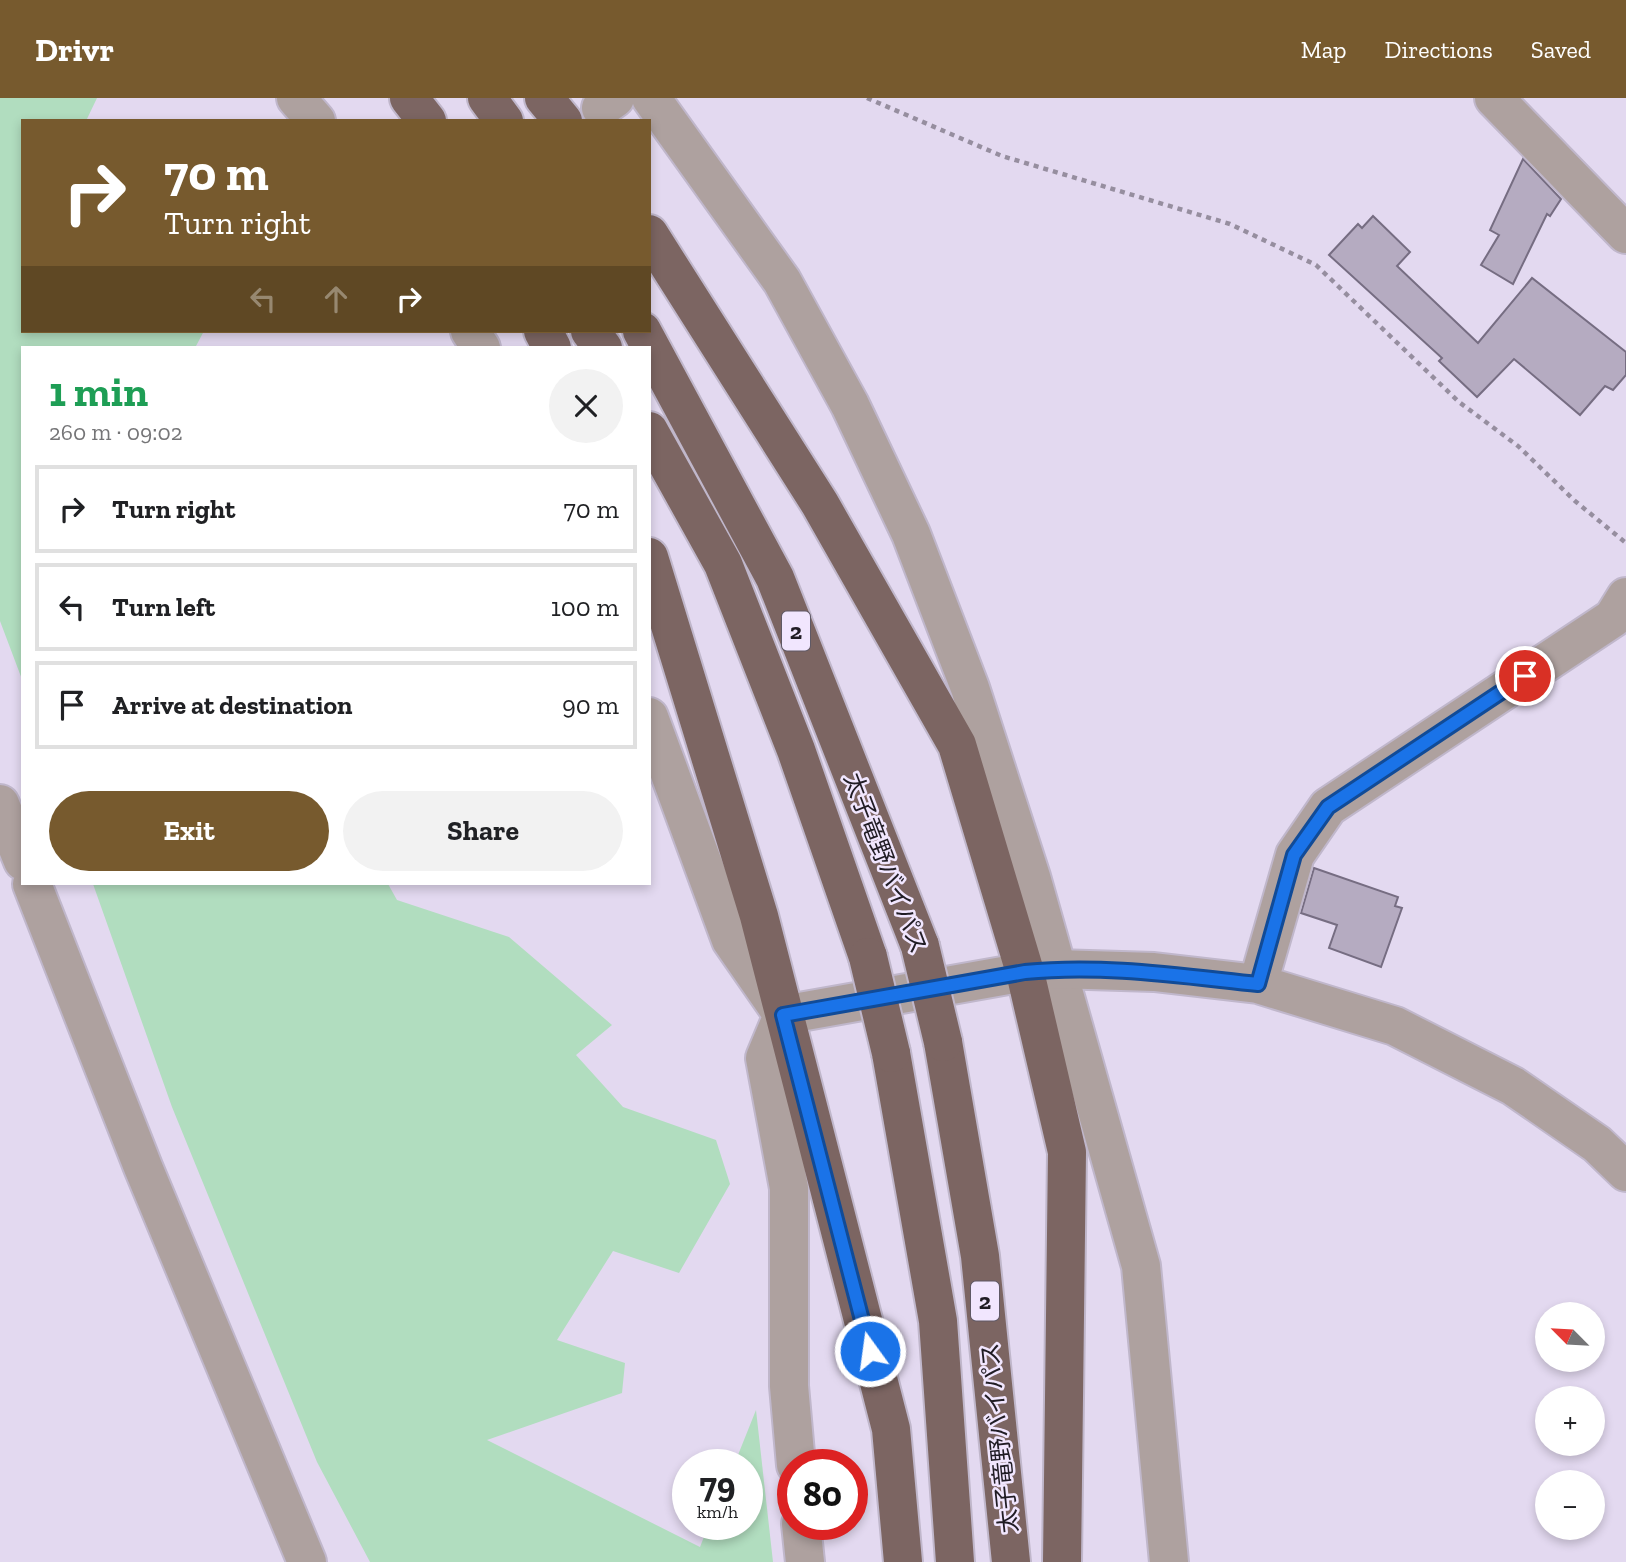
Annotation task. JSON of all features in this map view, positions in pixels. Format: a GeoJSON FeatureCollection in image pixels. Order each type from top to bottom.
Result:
{"type":"FeatureCollection","features":[{"type":"Feature","properties":{"kind":"highway"},"geometry":{"type":"LineString","coordinates":[[408,98],[426,119]]}},
{"type":"Feature","properties":{"kind":"highway"},"geometry":{"type":"LineString","coordinates":[[487,98],[503,119]]}},
{"type":"Feature","properties":{"kind":"highway"},"geometry":{"type":"LineString","coordinates":[[544,98],[561,119]]}},
{"type":"Feature","properties":{"kind":"highway"},"geometry":{"type":"LineString","coordinates":[[651,237],[820,504],[957,746],[1041,971],[1067,1152],[1062,1562]]}},
{"type":"Feature","properties":{"kind":"highway","name":"太子竜野バイパス"},"geometry":{"type":"LineString","coordinates":[[651,348],[775,579],[920,946],[943,1042],[980,1256],[1011,1562]]}},
{"type":"Feature","properties":{"kind":"highway","name":"太子竜野バイパス"},"geometry":{"type":"LineString","coordinates":[[651,435],[723,564],[796,750],[867,957],[891,1054],[939,1321],[955,1562]]}},
{"type":"Feature","properties":{"kind":"highway"},"geometry":{"type":"LineString","coordinates":[[651,564],[759,916],[891,1429],[903,1562]]}},
{"type":"Feature","properties":{"kind":"street"},"geometry":{"type":"LineString","coordinates":[[296,98],[314,119]]}},
{"type":"Feature","properties":{"kind":"street"},"geometry":{"type":"LineString","coordinates":[[651,98],[782,281],[850,405],[911,534],[970,688],[1031,877],[1041,971],[1140,1266],[1169,1562]]}},
{"type":"Feature","properties":{"kind":"street"},"geometry":{"type":"LineString","coordinates":[[1494,98],[1626,234]]}},
{"type":"Feature","properties":{"kind":"street"},"geometry":{"type":"LineString","coordinates":[[1258,984],[1294,855],[1328,807],[1612,618],[1626,597]]}},
{"type":"Feature","properties":{"kind":"street"},"geometry":{"type":"LineString","coordinates":[[651,722],[731,940],[783,1015]]}},
{"type":"Feature","properties":{"kind":"street"},"geometry":{"type":"LineString","coordinates":[[0,804],[21,856]]}},
{"type":"Feature","properties":{"kind":"street"},"geometry":{"type":"LineString","coordinates":[[32,885],[143,1167],[307,1562]]}},
{"type":"Feature","properties":{"kind":"street"},"geometry":{"type":"LineString","coordinates":[[783,1015],[1041,971],[1154,972],[1258,984],[1407,1032],[1513,1086],[1597,1144],[1626,1172]]}},
{"type":"Feature","properties":{"kind":"street"},"geometry":{"type":"LineString","coordinates":[[783,1015],[765,1058],[789,1188],[789,1386],[795,1449]]}},
{"type":"Feature","properties":{"kind":"street"},"geometry":{"type":"LineString","coordinates":[[803,1540],[805,1562]]}},
{"type":"Feature","properties":{"kind":"path"},"geometry":{"type":"LineString","coordinates":[[867,98],[1002,156],[1230,224],[1316,265],[1459,402],[1518,446],[1574,502],[1626,543]]}},
{"type":"Feature","properties":{"kind":"green space"},"geometry":{"type":"Polygon","coordinates":[[[0,98],[97,98],[87,119],[21,119],[21,333],[203,333],[196,346],[21,346],[21,677],[0,621],[0,98]]]}},
{"type":"Feature","properties":{"kind":"green space"},"geometry":{"type":"Polygon","coordinates":[[[93,885],[389,885],[397,900],[509,937],[612,1025],[576,1055],[623,1107],[716,1140],[730,1184],[679,1273],[613,1251],[557,1340],[625,1363],[622,1393],[487,1440],[672,1533],[672,1540],[686,1540],[700,1547],[703,1540],[763,1540],[763,1473],[773,1562],[370,1562],[317,1462],[172,1107],[93,885]]]}},
{"type":"Feature","properties":{"kind":"green space"},"geometry":{"type":"Polygon","coordinates":[[[756,1410],[760,1449],[740,1449],[756,1410]]]}},
{"type":"Feature","properties":{"kind":"building"},"geometry":{"type":"Polygon","coordinates":[[[1523,159],[1561,199],[1550,216],[1547,214],[1513,284],[1481,265],[1499,235],[1490,230],[1523,159]]]}},
{"type":"Feature","properties":{"kind":"building"},"geometry":{"type":"Polygon","coordinates":[[[1373,216],[1410,252],[1397,266],[1478,343],[1532,278],[1626,352],[1626,375],[1613,390],[1605,386],[1580,415],[1514,359],[1477,397],[1439,361],[1442,358],[1329,255],[1358,224],[1362,228],[1373,216]]]}},
{"type":"Feature","properties":{"kind":"building"},"geometry":{"type":"Polygon","coordinates":[[[1314,868],[1398,897],[1395,906],[1402,908],[1381,967],[1329,948],[1337,925],[1301,913],[1314,868]]]}},
{"type":"Feature","properties":{"kind":"route"},"geometry":{"type":"LineString","coordinates":[[870,1351],[783,1015],[1025,972],[1056,969],[1154,972],[1258,984],[1294,855],[1328,807],[1525,676]]}}]}
